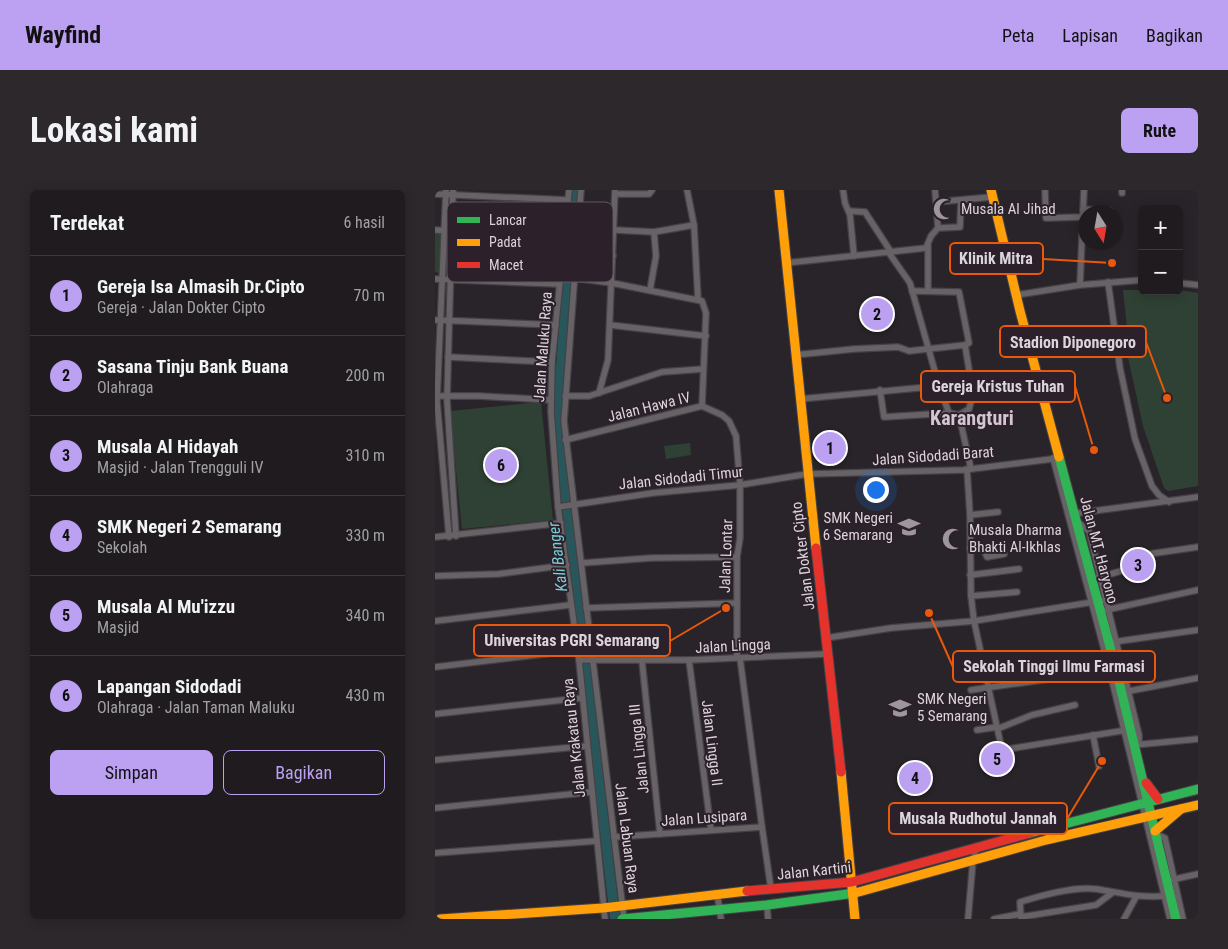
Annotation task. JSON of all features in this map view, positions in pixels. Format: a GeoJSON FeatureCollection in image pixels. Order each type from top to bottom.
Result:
{"type":"FeatureCollection","features":[{"type":"Feature","properties":{"kind":"main road","name":"Jalan Dokter Cipto"},"geometry":{"type":"LineString","coordinates":[[779,190],[807,474],[855,919]]}},
{"type":"Feature","properties":{"kind":"main road","name":"Jalan MT. Haryono"},"geometry":{"type":"LineString","coordinates":[[992,193],[1056,458],[1067,496],[1096,578],[1099,601],[1105,610],[1112,642],[1113,670],[1125,692],[1121,702],[1127,730],[1133,744],[1133,756],[1150,801]]}},
{"type":"Feature","properties":{"kind":"main road","name":"Jalan Kartini"},"geometry":{"type":"LineString","coordinates":[[440,919],[500,917],[717,893],[852,882],[977,846],[1198,788]]}},
{"type":"Feature","properties":{"kind":"main road"},"geometry":{"type":"LineString","coordinates":[[1150,801],[1149,816],[1156,832],[1170,880],[1167,895],[1176,919]]}},
{"type":"Feature","properties":{"kind":"main road","name":"Jalan Kartini"},"geometry":{"type":"LineString","coordinates":[[623,919],[767,905],[852,894],[973,860],[1198,805]]}},
{"type":"Feature","properties":{"kind":"main road"},"geometry":{"type":"LineString","coordinates":[[1156,832],[1181,809]]}},
{"type":"Feature","properties":{"kind":"street","name":"Jalan Maluku Raya"},"geometry":{"type":"LineString","coordinates":[[568,200],[569,190]]}},
{"type":"Feature","properties":{"kind":"street"},"geometry":{"type":"LineString","coordinates":[[613,256],[615,192],[649,194],[652,190]]}},
{"type":"Feature","properties":{"kind":"street"},"geometry":{"type":"LineString","coordinates":[[687,190],[694,225],[698,299]]}},
{"type":"Feature","properties":{"kind":"street"},"geometry":{"type":"LineString","coordinates":[[843,190],[845,203],[849,210],[854,256]]}},
{"type":"Feature","properties":{"kind":"street"},"geometry":{"type":"LineString","coordinates":[[928,291],[928,246],[931,236],[938,228],[935,190]]}},
{"type":"Feature","properties":{"kind":"street"},"geometry":{"type":"LineString","coordinates":[[1045,190],[1046,218],[1078,217]]}},
{"type":"Feature","properties":{"kind":"street"},"geometry":{"type":"LineString","coordinates":[[1083,205],[1084,190]]}},
{"type":"Feature","properties":{"kind":"street"},"geometry":{"type":"LineString","coordinates":[[446,192],[438,279],[436,396],[437,432],[449,537]]}},
{"type":"Feature","properties":{"kind":"street"},"geometry":{"type":"LineString","coordinates":[[435,194],[453,192],[568,200]]}},
{"type":"Feature","properties":{"kind":"street"},"geometry":{"type":"LineString","coordinates":[[936,202],[961,200],[992,193]]}},
{"type":"Feature","properties":{"kind":"street"},"geometry":{"type":"LineString","coordinates":[[938,228],[960,227],[961,200]]}},
{"type":"Feature","properties":{"kind":"street"},"geometry":{"type":"LineString","coordinates":[[849,210],[864,211],[907,278],[913,291],[939,386],[949,413]]}},
{"type":"Feature","properties":{"kind":"street"},"geometry":{"type":"LineString","coordinates":[[615,230],[654,232],[694,225]]}},
{"type":"Feature","properties":{"kind":"street"},"geometry":{"type":"LineString","coordinates":[[435,230],[447,230]]}},
{"type":"Feature","properties":{"kind":"street"},"geometry":{"type":"LineString","coordinates":[[650,290],[656,256],[654,232]]}},
{"type":"Feature","properties":{"kind":"street"},"geometry":{"type":"LineString","coordinates":[[786,263],[924,249],[928,246]]}},
{"type":"Feature","properties":{"kind":"street"},"geometry":{"type":"LineString","coordinates":[[1080,284],[1083,250]]}},
{"type":"Feature","properties":{"kind":"street"},"geometry":{"type":"LineString","coordinates":[[1017,295],[1080,284],[1138,280]]}},
{"type":"Feature","properties":{"kind":"street"},"geometry":{"type":"LineString","coordinates":[[449,282],[447,396],[456,536]]}},
{"type":"Feature","properties":{"kind":"street"},"geometry":{"type":"LineString","coordinates":[[504,282],[559,284]]}},
{"type":"Feature","properties":{"kind":"street","name":"Jalan Labuan Raya"},"geometry":{"type":"LineString","coordinates":[[575,282],[565,396],[565,440],[582,563],[591,659],[614,837],[613,906]]}},
{"type":"Feature","properties":{"kind":"street"},"geometry":{"type":"LineString","coordinates":[[605,282],[698,299],[704,304],[706,336],[702,406]]}},
{"type":"Feature","properties":{"kind":"street"},"geometry":{"type":"LineString","coordinates":[[1109,282],[1120,368],[1135,439],[1152,486],[1159,495],[1169,502]]}},
{"type":"Feature","properties":{"kind":"street"},"geometry":{"type":"LineString","coordinates":[[599,393],[608,360],[612,283]]}},
{"type":"Feature","properties":{"kind":"street"},"geometry":{"type":"LineString","coordinates":[[1183,283],[1198,285]]}},
{"type":"Feature","properties":{"kind":"street","name":"Jalan Maluku Raya"},"geometry":{"type":"LineString","coordinates":[[559,284],[552,362],[551,400],[559,507]]}},
{"type":"Feature","properties":{"kind":"street"},"geometry":{"type":"LineString","coordinates":[[795,355],[898,347],[907,350],[929,349],[965,346],[969,343],[959,292],[913,291]]}},
{"type":"Feature","properties":{"kind":"street"},"geometry":{"type":"LineString","coordinates":[[438,320],[556,325]]}},
{"type":"Feature","properties":{"kind":"street"},"geometry":{"type":"LineString","coordinates":[[610,325],[706,336]]}},
{"type":"Feature","properties":{"kind":"street"},"geometry":{"type":"LineString","coordinates":[[880,390],[884,417],[949,413],[959,415],[969,409],[973,394],[965,346]]}},
{"type":"Feature","properties":{"kind":"street"},"geometry":{"type":"LineString","coordinates":[[448,357],[552,362]]}},
{"type":"Feature","properties":{"kind":"street"},"geometry":{"type":"LineString","coordinates":[[565,396],[599,393],[650,375],[675,370],[703,368]]}},
{"type":"Feature","properties":{"kind":"street"},"geometry":{"type":"LineString","coordinates":[[800,399],[880,390],[939,386]]}},
{"type":"Feature","properties":{"kind":"street"},"geometry":{"type":"LineString","coordinates":[[436,396],[551,400]]}},
{"type":"Feature","properties":{"kind":"street","name":"Jalan Hawa IV"},"geometry":{"type":"LineString","coordinates":[[565,440],[702,406],[722,415],[734,428],[738,450],[740,485]]}},
{"type":"Feature","properties":{"kind":"street"},"geometry":{"type":"LineString","coordinates":[[959,415],[969,469],[970,575],[973,621],[1003,750],[1127,730],[1133,756],[1150,801]]}},
{"type":"Feature","properties":{"kind":"street","name":"Jalan Sidodadi Barat"},"geometry":{"type":"LineString","coordinates":[[807,474],[898,473],[969,469],[1056,458]]}},
{"type":"Feature","properties":{"kind":"street"},"geometry":{"type":"LineString","coordinates":[[435,473],[451,473]]}},
{"type":"Feature","properties":{"kind":"street","name":"Jalan Sidodadi Timur"},"geometry":{"type":"LineString","coordinates":[[559,507],[653,493],[740,485],[807,474]]}},
{"type":"Feature","properties":{"kind":"street","name":"Jalan Lontar"},"geometry":{"type":"LineString","coordinates":[[740,485],[740,538],[737,557],[739,658],[762,827]]}},
{"type":"Feature","properties":{"kind":"street"},"geometry":{"type":"LineString","coordinates":[[1121,702],[1099,601],[1075,517],[1198,497]]}},
{"type":"Feature","properties":{"kind":"street","name":"Jalan Krakatau Raya"},"geometry":{"type":"LineString","coordinates":[[559,507],[570,605],[580,660],[582,698],[597,841],[613,906]]}},
{"type":"Feature","properties":{"kind":"street"},"geometry":{"type":"LineString","coordinates":[[970,516],[998,512]]}},
{"type":"Feature","properties":{"kind":"street"},"geometry":{"type":"LineString","coordinates":[[435,537],[449,537],[561,523]]}},
{"type":"Feature","properties":{"kind":"street"},"geometry":{"type":"LineString","coordinates":[[1096,578],[1121,571],[1142,555],[1198,547]]}},
{"type":"Feature","properties":{"kind":"street"},"geometry":{"type":"LineString","coordinates":[[970,548],[983,548],[987,557],[1004,554]]}},
{"type":"Feature","properties":{"kind":"street"},"geometry":{"type":"LineString","coordinates":[[582,563],[651,558],[737,557]]}},
{"type":"Feature","properties":{"kind":"street"},"geometry":{"type":"LineString","coordinates":[[435,576],[499,574],[567,565]]}},
{"type":"Feature","properties":{"kind":"street"},"geometry":{"type":"LineString","coordinates":[[970,575],[1019,570]]}},
{"type":"Feature","properties":{"kind":"street"},"geometry":{"type":"LineString","coordinates":[[1105,610],[1198,590]]}},
{"type":"Feature","properties":{"kind":"street"},"geometry":{"type":"LineString","coordinates":[[971,596],[1017,592]]}},
{"type":"Feature","properties":{"kind":"street"},"geometry":{"type":"LineString","coordinates":[[826,638],[891,628],[973,621],[1099,601]]}},
{"type":"Feature","properties":{"kind":"street"},"geometry":{"type":"LineString","coordinates":[[587,608],[737,603]]}},
{"type":"Feature","properties":{"kind":"street"},"geometry":{"type":"LineString","coordinates":[[435,621],[570,605]]}},
{"type":"Feature","properties":{"kind":"street"},"geometry":{"type":"LineString","coordinates":[[1133,744],[1139,740],[1139,735],[1112,642],[1198,630]]}},
{"type":"Feature","properties":{"kind":"street"},"geometry":{"type":"LineString","coordinates":[[435,667],[577,650]]}},
{"type":"Feature","properties":{"kind":"street","name":"Jalan Lingga"},"geometry":{"type":"LineString","coordinates":[[580,660],[689,660],[827,654]]}},
{"type":"Feature","properties":{"kind":"street","name":"Jalan Lingga II"},"geometry":{"type":"LineString","coordinates":[[689,660],[711,830]]}},
{"type":"Feature","properties":{"kind":"street","name":"Jalan Lingga III"},"geometry":{"type":"LineString","coordinates":[[642,661],[660,834]]}},
{"type":"Feature","properties":{"kind":"street"},"geometry":{"type":"LineString","coordinates":[[971,690],[1113,670]]}},
{"type":"Feature","properties":{"kind":"street"},"geometry":{"type":"LineString","coordinates":[[1125,692],[1198,678]]}},
{"type":"Feature","properties":{"kind":"street"},"geometry":{"type":"LineString","coordinates":[[435,714],[582,698]]}},
{"type":"Feature","properties":{"kind":"street"},"geometry":{"type":"LineString","coordinates":[[977,730],[997,728],[1032,715],[1075,706]]}},
{"type":"Feature","properties":{"kind":"street"},"geometry":{"type":"LineString","coordinates":[[1093,735],[1099,766]]}},
{"type":"Feature","properties":{"kind":"street"},"geometry":{"type":"LineString","coordinates":[[1133,744],[1198,739]]}},
{"type":"Feature","properties":{"kind":"street"},"geometry":{"type":"LineString","coordinates":[[435,760],[587,746]]}},
{"type":"Feature","properties":{"kind":"street"},"geometry":{"type":"LineString","coordinates":[[435,808],[592,792]]}},
{"type":"Feature","properties":{"kind":"street"},"geometry":{"type":"LineString","coordinates":[[1149,816],[1167,895],[1170,919]]}},
{"type":"Feature","properties":{"kind":"street","name":"Jalan Lusipara"},"geometry":{"type":"LineString","coordinates":[[614,837],[762,827],[771,889]]}},
{"type":"Feature","properties":{"kind":"street"},"geometry":{"type":"LineString","coordinates":[[435,853],[597,841]]}},
{"type":"Feature","properties":{"kind":"street"},"geometry":{"type":"LineString","coordinates":[[968,919],[973,860],[977,846]]}},
{"type":"Feature","properties":{"kind":"street"},"geometry":{"type":"LineString","coordinates":[[1183,919],[1170,880],[1198,874]]}},
{"type":"Feature","properties":{"kind":"street"},"geometry":{"type":"LineString","coordinates":[[1020,917],[1019,905],[1021,901],[1063,892],[1096,889],[1136,897],[1167,895]]}},
{"type":"Feature","properties":{"kind":"street"},"geometry":{"type":"LineString","coordinates":[[717,893],[721,919]]}},
{"type":"Feature","properties":{"kind":"street"},"geometry":{"type":"LineString","coordinates":[[994,919],[1020,917],[1096,905],[1112,893]]}},
{"type":"Feature","properties":{"kind":"street"},"geometry":{"type":"LineString","coordinates":[[1124,919],[1136,897]]}},
{"type":"Feature","properties":{"kind":"street"},"geometry":{"type":"LineString","coordinates":[[767,905],[769,919]]}},
{"type":"Feature","properties":{"kind":"street"},"geometry":{"type":"LineString","coordinates":[[605,919],[613,906],[623,919]]}},
{"type":"Feature","properties":{"kind":"green space"},"geometry":{"type":"Polygon","coordinates":[[[435,233],[442,233],[441,273],[435,272],[435,233]]]}},
{"type":"Feature","properties":{"kind":"green space"},"geometry":{"type":"Polygon","coordinates":[[[1123,290],[1138,290],[1138,295],[1183,295],[1183,291],[1198,293],[1198,486],[1168,491],[1164,488],[1143,426],[1124,339],[1128,338],[1123,290]]]}},
{"type":"Feature","properties":{"kind":"green space"},"geometry":{"type":"Polygon","coordinates":[[[541,402],[553,520],[462,529],[450,411],[541,402]]]}},
{"type":"Feature","properties":{"kind":"green space"},"geometry":{"type":"Polygon","coordinates":[[[690,443],[691,455],[666,459],[664,446],[690,443]]]}},
{"type":"Feature","properties":{"kind":"waterway","name":"Kali Banger"},"geometry":{"type":"LineString","coordinates":[[573,202],[574,190]]}},
{"type":"Feature","properties":{"kind":"waterway","name":"Kali Banger"},"geometry":{"type":"LineString","coordinates":[[567,282],[557,422],[615,919]]}},
{"type":"Feature","properties":{"kind":"waterway"},"geometry":{"type":"LineString","coordinates":[[1186,797],[1198,794]]}},
{"type":"Feature","properties":{"kind":"traffic: fast"},"geometry":{"type":"LineString","coordinates":[[1059,457],[1116,669],[1176,919]]}},
{"type":"Feature","properties":{"kind":"traffic: fast"},"geometry":{"type":"LineString","coordinates":[[1030,833],[1198,789]]}},
{"type":"Feature","properties":{"kind":"traffic: fast"},"geometry":{"type":"LineString","coordinates":[[622,919],[767,905],[855,893]]}},
{"type":"Feature","properties":{"kind":"traffic: slow"},"geometry":{"type":"LineString","coordinates":[[779,190],[816,548]]}},
{"type":"Feature","properties":{"kind":"traffic: slow"},"geometry":{"type":"LineString","coordinates":[[991,190],[1020,311],[1059,457]]}},
{"type":"Feature","properties":{"kind":"traffic: slow"},"geometry":{"type":"LineString","coordinates":[[841,772],[855,919]]}},
{"type":"Feature","properties":{"kind":"traffic: slow"},"geometry":{"type":"LineString","coordinates":[[855,893],[1046,840],[1198,805]]}},
{"type":"Feature","properties":{"kind":"traffic: slow"},"geometry":{"type":"LineString","coordinates":[[1155,831],[1181,809]]}},
{"type":"Feature","properties":{"kind":"traffic: slow"},"geometry":{"type":"LineString","coordinates":[[440,919],[603,908],[747,891]]}},
{"type":"Feature","properties":{"kind":"traffic: jam"},"geometry":{"type":"LineString","coordinates":[[816,548],[841,772]]}},
{"type":"Feature","properties":{"kind":"traffic: jam"},"geometry":{"type":"LineString","coordinates":[[1146,783],[1158,799]]}},
{"type":"Feature","properties":{"kind":"traffic: jam"},"geometry":{"type":"LineString","coordinates":[[747,891],[852,882],[1030,833]]}},
{"type":"Feature","properties":{"kind":"place","name":"Musala Al Jihad"},"geometry":{"type":"Point","coordinates":[944,209]}},
{"type":"Feature","properties":{"kind":"place","name":"Klinik Mitra"},"geometry":{"type":"Point","coordinates":[1112,263]}},
{"type":"Feature","properties":{"kind":"place","name":"Sasana Tinju Bank Buana"},"geometry":{"type":"Point","coordinates":[877,314]}},
{"type":"Feature","properties":{"kind":"place","name":"Stadion Diponegoro"},"geometry":{"type":"Point","coordinates":[1167,398]}},
{"type":"Feature","properties":{"kind":"place","name":"Gereja Isa Almasih Dr.Cipto"},"geometry":{"type":"Point","coordinates":[830,448]}},
{"type":"Feature","properties":{"kind":"place","name":"Gereja Kristus Tuhan"},"geometry":{"type":"Point","coordinates":[1094,450]}},
{"type":"Feature","properties":{"kind":"place","name":"Lapangan Sidodadi"},"geometry":{"type":"Point","coordinates":[501,465]}},
{"type":"Feature","properties":{"kind":"place","name":"SMK Negeri 6 Semarang"},"geometry":{"type":"Point","coordinates":[909,527]}},
{"type":"Feature","properties":{"kind":"place","name":"Musala Dharma Bhakti Al-Ikhlas"},"geometry":{"type":"Point","coordinates":[953,539]}},
{"type":"Feature","properties":{"kind":"place","name":"Musala Al Hidayah"},"geometry":{"type":"Point","coordinates":[1138,565]}},
{"type":"Feature","properties":{"kind":"place","name":"Universitas PGRI Semarang"},"geometry":{"type":"Point","coordinates":[726,608]}},
{"type":"Feature","properties":{"kind":"place","name":"Sekolah Tinggi Ilmu Farmasi"},"geometry":{"type":"Point","coordinates":[929,613]}},
{"type":"Feature","properties":{"kind":"place","name":"SMK Negeri 5 Semarang"},"geometry":{"type":"Point","coordinates":[900,708]}},
{"type":"Feature","properties":{"kind":"place","name":"Musala Al Mu'izzu"},"geometry":{"type":"Point","coordinates":[997,759]}},
{"type":"Feature","properties":{"kind":"place","name":"Musala Rudhotul Jannah"},"geometry":{"type":"Point","coordinates":[1102,761]}},
{"type":"Feature","properties":{"kind":"place","name":"SMK Negeri 2 Semarang"},"geometry":{"type":"Point","coordinates":[915,778]}},
{"type":"Feature","properties":{"kind":"district","name":"Karangturi"},"geometry":{"type":"Point","coordinates":[972,418]}}]}
